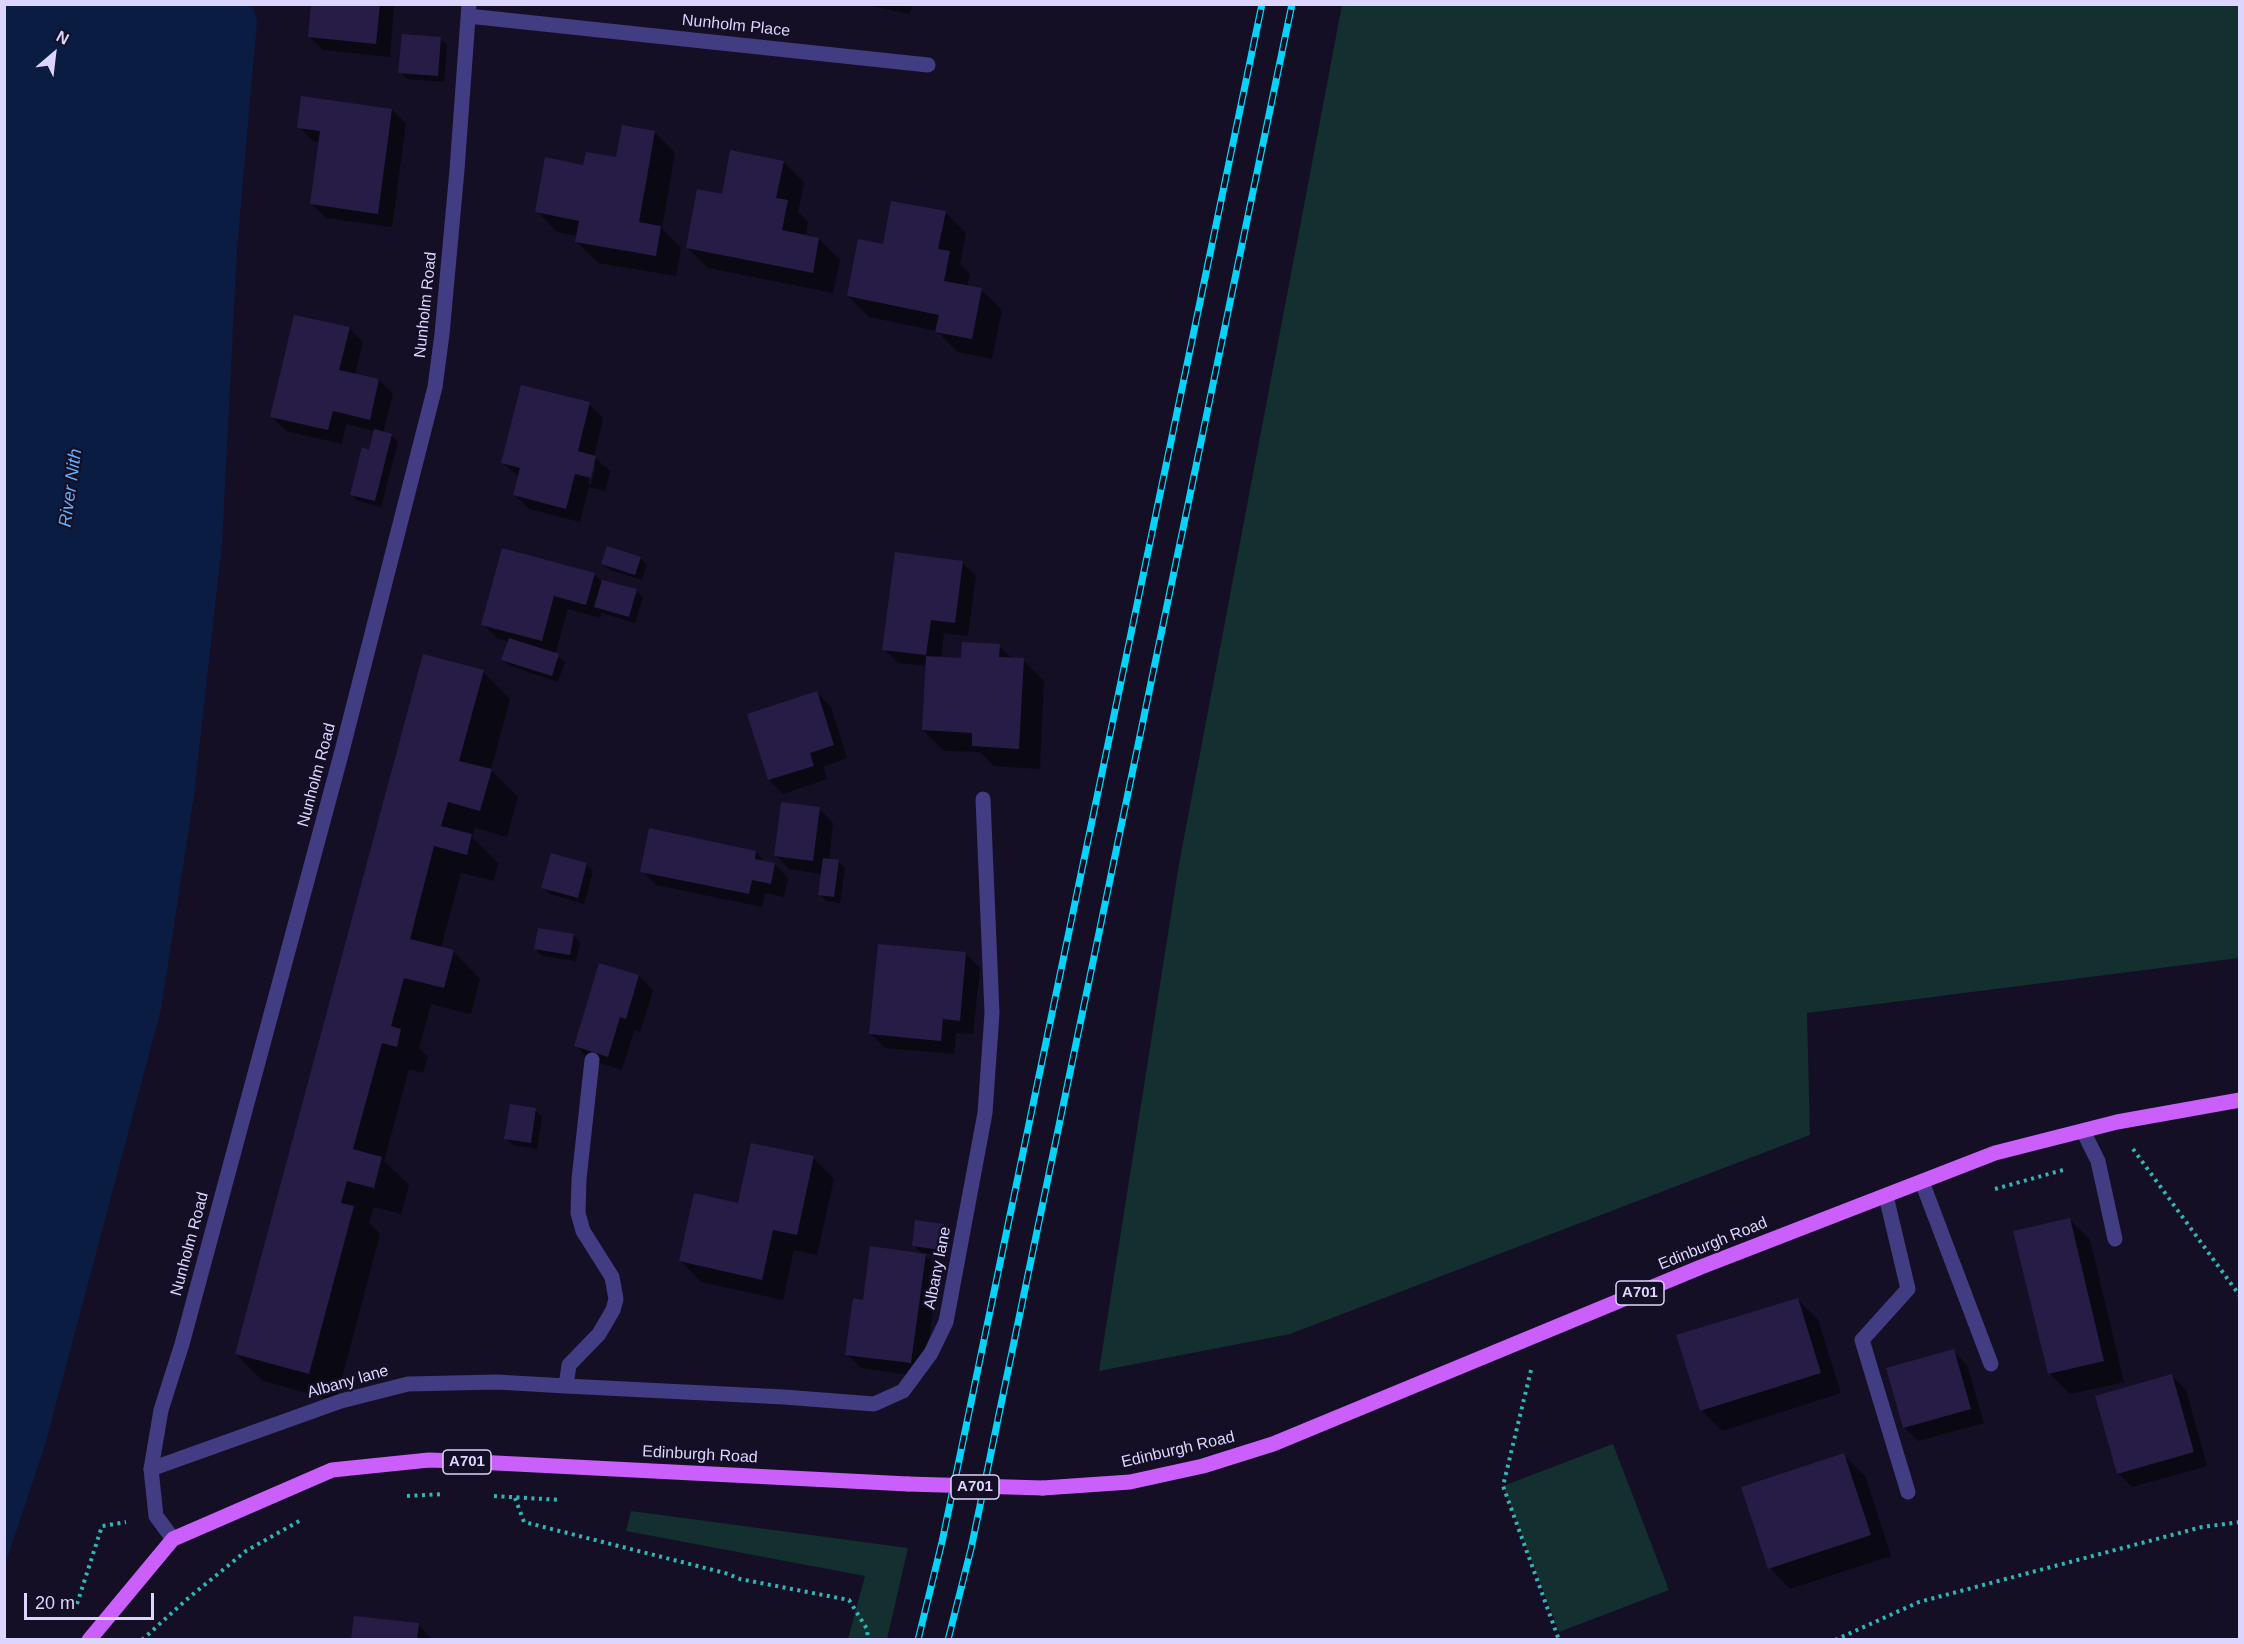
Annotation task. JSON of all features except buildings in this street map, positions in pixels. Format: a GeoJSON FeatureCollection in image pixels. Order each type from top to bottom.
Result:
{"type":"FeatureCollection","features":[{"type":"Feature","properties":{"kind":"main road","name":"Edinburgh Road"},"geometry":{"type":"LineString","coordinates":[[89,1639],[172,1539],[332,1470],[429,1460],[908,1484],[1043,1488],[1130,1482],[1203,1466],[1273,1444],[1701,1267],[1995,1153],[2116,1122],[2240,1100]]}},
{"type":"Feature","properties":{"kind":"street","name":"Nunholm Place"},"geometry":{"type":"LineString","coordinates":[[469,10],[928,65]]}},
{"type":"Feature","properties":{"kind":"street","name":"Nunholm Road"},"geometry":{"type":"LineString","coordinates":[[172,1539],[156,1516],[150,1469],[161,1410],[185,1332],[339,763],[435,387],[457,170],[469,10]]}},
{"type":"Feature","properties":{"kind":"street","name":"Albany lane"},"geometry":{"type":"LineString","coordinates":[[150,1469],[341,1401],[408,1384],[497,1382],[874,1404],[903,1391],[931,1353],[946,1322],[985,1113],[992,1013],[983,799]]}},
{"type":"Feature","properties":{"kind":"street"},"geometry":{"type":"LineString","coordinates":[[566,1386],[569,1365],[599,1334],[613,1310],[616,1299],[612,1277],[582,1232],[578,1213],[579,1179],[592,1060]]}},
{"type":"Feature","properties":{"kind":"street"},"geometry":{"type":"LineString","coordinates":[[2083,1131],[2098,1161],[2115,1239]]}},
{"type":"Feature","properties":{"kind":"street"},"geometry":{"type":"LineString","coordinates":[[1922,1182],[1991,1365]]}},
{"type":"Feature","properties":{"kind":"street"},"geometry":{"type":"LineString","coordinates":[[1886,1196],[1908,1289],[1862,1340],[1908,1491]]}},
{"type":"Feature","properties":{"kind":"path"},"geometry":{"type":"LineString","coordinates":[[2134,1150],[2240,1296]]}},
{"type":"Feature","properties":{"kind":"path"},"geometry":{"type":"LineString","coordinates":[[1532,1370],[1503,1486],[1559,1640]]}},
{"type":"Feature","properties":{"kind":"path"},"geometry":{"type":"LineString","coordinates":[[516,1498],[524,1522],[725,1573],[740,1579],[849,1600],[867,1629],[868,1640]]}},
{"type":"Feature","properties":{"kind":"path"},"geometry":{"type":"LineString","coordinates":[[89,1639],[70,1627],[102,1526],[156,1516]]}},
{"type":"Feature","properties":{"kind":"path"},"geometry":{"type":"LineString","coordinates":[[142,1640],[246,1551],[306,1517]]}},
{"type":"Feature","properties":{"kind":"path"},"geometry":{"type":"LineString","coordinates":[[1835,1640],[1919,1602],[2202,1527],[2240,1522]]}},
{"type":"Feature","properties":{"kind":"green space"},"geometry":{"type":"Polygon","coordinates":[[[1342,5],[2239,5],[2239,958],[1807,1013],[1810,1135],[1290,1334],[1099,1371],[1179,864],[1342,5]]]}},
{"type":"Feature","properties":{"kind":"green space"},"geometry":{"type":"Polygon","coordinates":[[[1613,1444],[1669,1590],[1559,1632],[1503,1486],[1613,1444]]]}},
{"type":"Feature","properties":{"kind":"green space"},"geometry":{"type":"Polygon","coordinates":[[[631,1511],[908,1548],[887,1639],[848,1639],[865,1576],[626,1531],[631,1511]]]}},
{"type":"Feature","properties":{"kind":"water","name":"River Nith"},"geometry":{"type":"Polygon","coordinates":[[[5,4],[252,5],[257,21],[237,249],[222,544],[194,795],[161,1009],[45,1445],[5,1565],[5,4]]]}},
{"type":"Feature","properties":{"kind":"railway"},"geometry":{"type":"LineString","coordinates":[[918,1640],[942,1542],[1262,4]]}},
{"type":"Feature","properties":{"kind":"railway"},"geometry":{"type":"LineString","coordinates":[[948,1640],[971,1549],[1292,4]]}}]}
